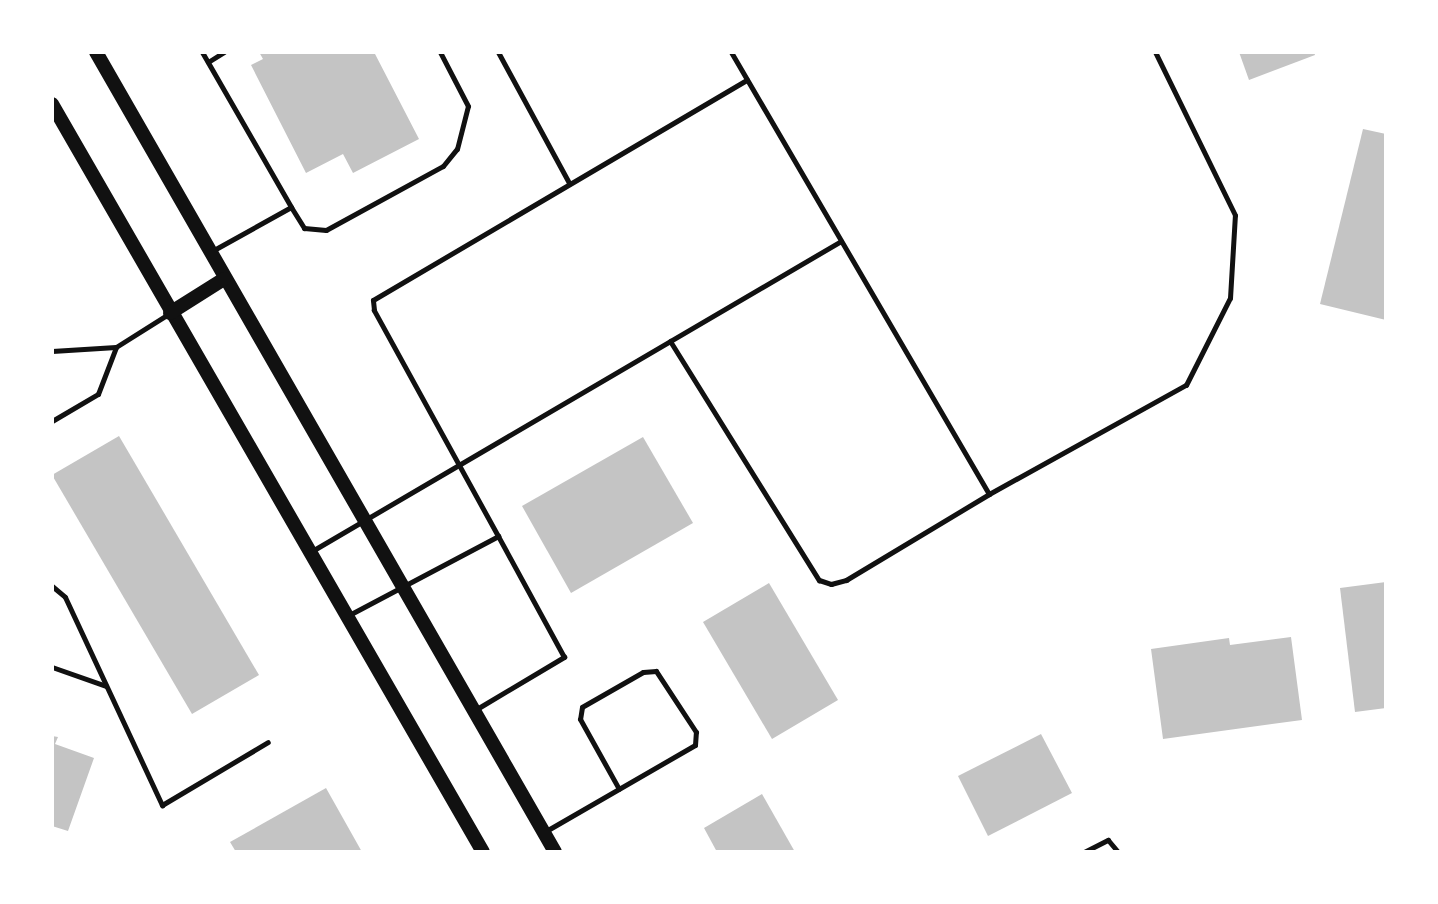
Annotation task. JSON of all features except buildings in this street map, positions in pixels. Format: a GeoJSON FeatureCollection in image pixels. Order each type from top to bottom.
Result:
{"type":"FeatureCollection","features":[{"type":"Feature","properties":{"kind":"main road"},"geometry":{"type":"LineString","coordinates":[[96,52],[555,852]]}},
{"type":"Feature","properties":{"kind":"main road"},"geometry":{"type":"LineString","coordinates":[[52,104],[170,313],[483,852]]}},
{"type":"Feature","properties":{"kind":"main road"},"geometry":{"type":"LineString","coordinates":[[170,313],[224,279]]}},
{"type":"Feature","properties":{"kind":"lane"},"geometry":{"type":"LineString","coordinates":[[202,52],[304,228],[327,230],[443,166],[457,149],[468,106],[440,52]]}},
{"type":"Feature","properties":{"kind":"lane"},"geometry":{"type":"LineString","coordinates":[[208,62],[224,52]]}},
{"type":"Feature","properties":{"kind":"lane"},"geometry":{"type":"LineString","coordinates":[[498,52],[569,183]]}},
{"type":"Feature","properties":{"kind":"lane"},"geometry":{"type":"LineString","coordinates":[[731,52],[989,494]]}},
{"type":"Feature","properties":{"kind":"lane"},"geometry":{"type":"LineString","coordinates":[[670,341],[819,580],[831,584],[846,580],[989,494],[1186,384],[1230,298],[1235,215],[1156,52]]}},
{"type":"Feature","properties":{"kind":"lane"},"geometry":{"type":"LineString","coordinates":[[474,711],[564,657],[374,310],[373,300],[747,80]]}},
{"type":"Feature","properties":{"kind":"lane"},"geometry":{"type":"LineString","coordinates":[[209,253],[291,207]]}},
{"type":"Feature","properties":{"kind":"lane"},"geometry":{"type":"LineString","coordinates":[[309,553],[841,241]]}},
{"type":"Feature","properties":{"kind":"lane"},"geometry":{"type":"LineString","coordinates":[[52,351],[116,347],[170,313]]}},
{"type":"Feature","properties":{"kind":"lane"},"geometry":{"type":"LineString","coordinates":[[52,421],[98,394],[116,347]]}},
{"type":"Feature","properties":{"kind":"lane"},"geometry":{"type":"LineString","coordinates":[[346,616],[498,537]]}},
{"type":"Feature","properties":{"kind":"lane"},"geometry":{"type":"LineString","coordinates":[[52,586],[65,597],[162,805],[268,742]]}},
{"type":"Feature","properties":{"kind":"lane"},"geometry":{"type":"LineString","coordinates":[[52,667],[106,686]]}},
{"type":"Feature","properties":{"kind":"lane"},"geometry":{"type":"LineString","coordinates":[[544,833],[695,745],[696,732],[656,671],[643,672],[582,707],[580,719],[619,789]]}},
{"type":"Feature","properties":{"kind":"lane"},"geometry":{"type":"LineString","coordinates":[[1084,852],[1108,840],[1118,852]]}}]}
